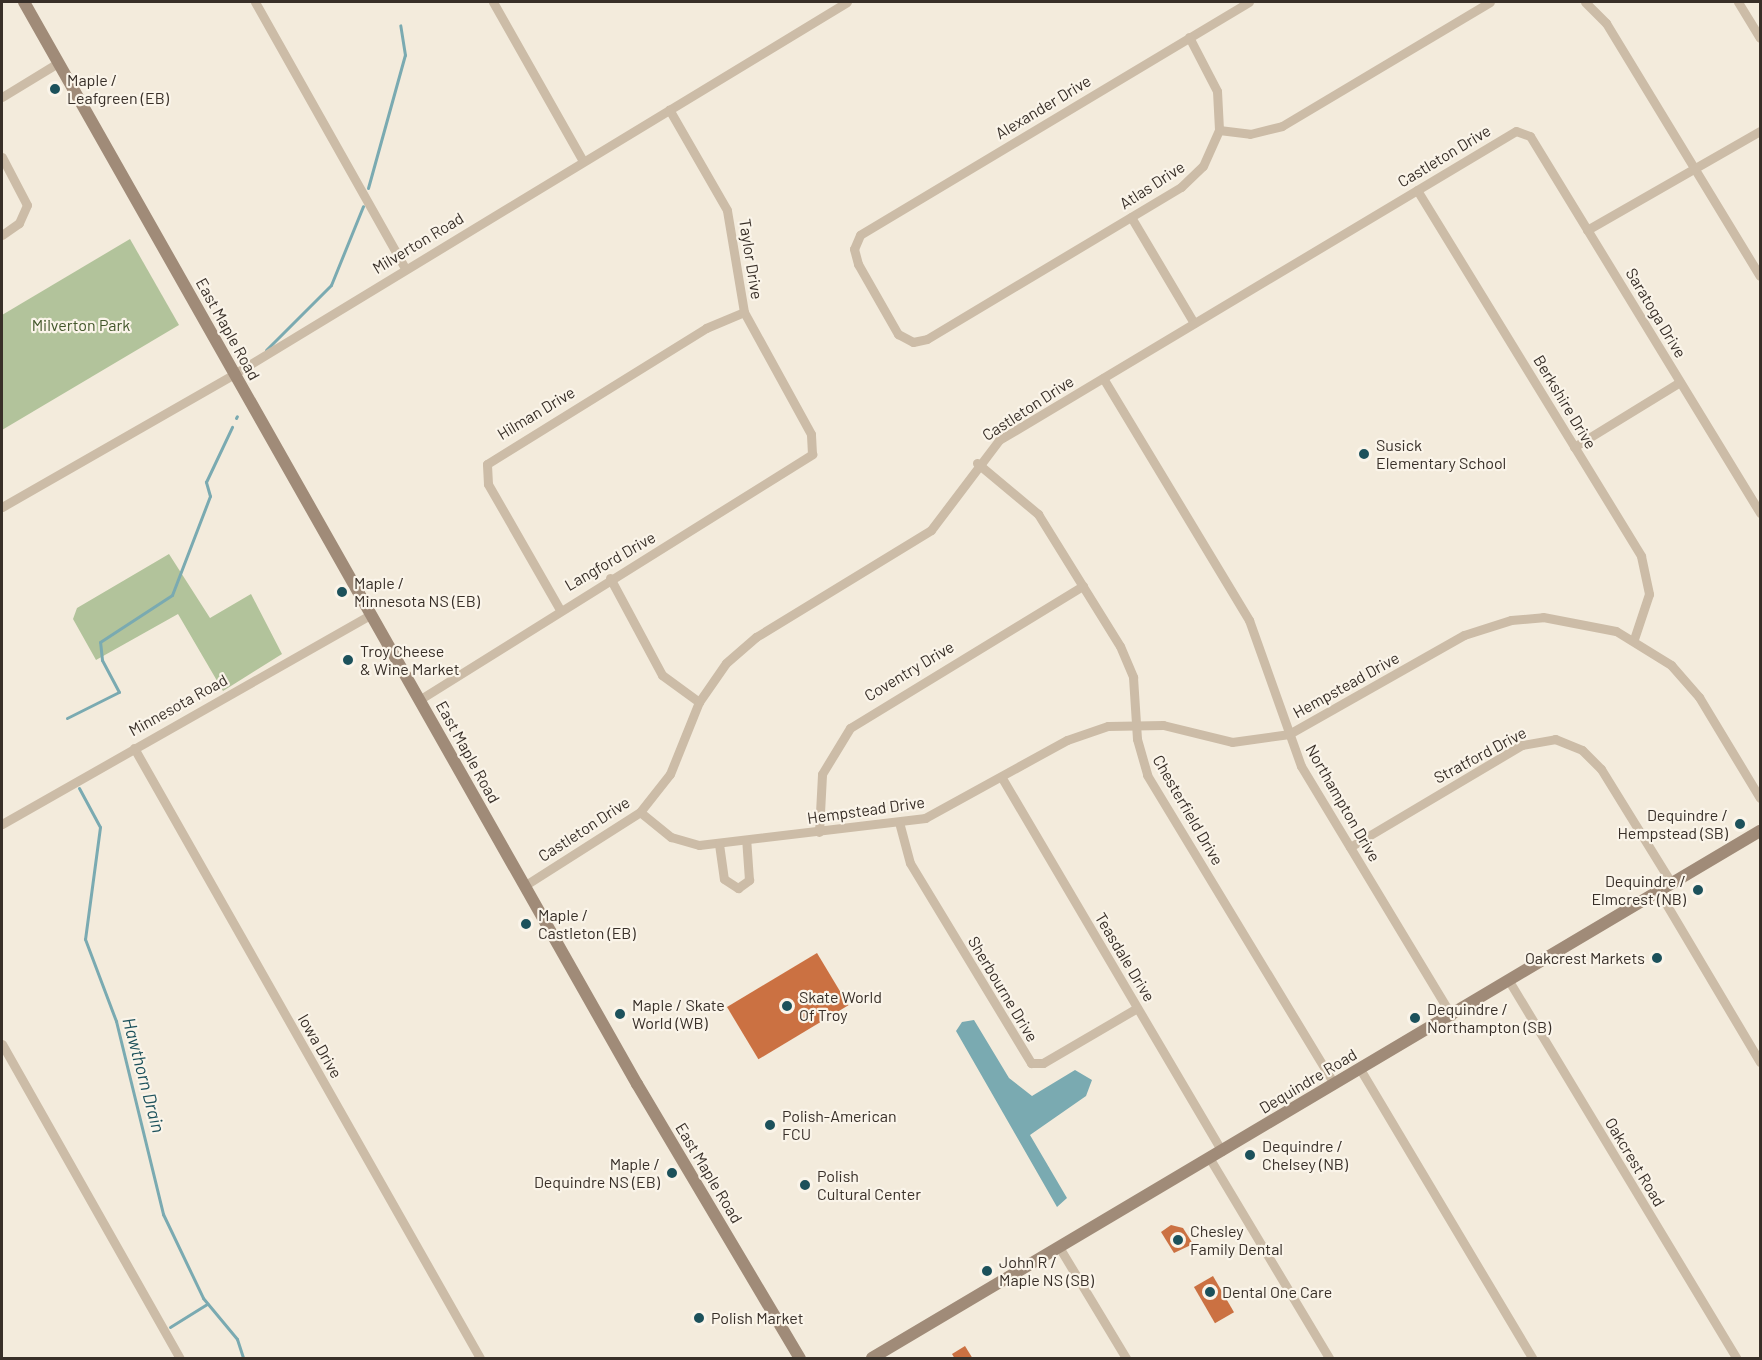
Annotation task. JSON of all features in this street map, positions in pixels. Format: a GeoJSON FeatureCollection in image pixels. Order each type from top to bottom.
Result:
{"type":"FeatureCollection","features":[{"type":"Feature","properties":{"kind":"main road","name":"East Maple Road"},"geometry":{"type":"LineString","coordinates":[[24,2],[524,886],[800,1359]]}},
{"type":"Feature","properties":{"kind":"main road","name":"Dequindre Road"},"geometry":{"type":"LineString","coordinates":[[872,1359],[1761,831]]}},
{"type":"Feature","properties":{"kind":"street"},"geometry":{"type":"LineString","coordinates":[[255,2],[405,268]]}},
{"type":"Feature","properties":{"kind":"street"},"geometry":{"type":"LineString","coordinates":[[493,2],[583,161]]}},
{"type":"Feature","properties":{"kind":"street","name":"Milverton Road"},"geometry":{"type":"LineString","coordinates":[[2,507],[234,374],[405,268],[847,2]]}},
{"type":"Feature","properties":{"kind":"street","name":"Alexander Drive"},"geometry":{"type":"LineString","coordinates":[[908,341],[894,330],[858,264],[856,242],[866,231],[1249,2]]}},
{"type":"Feature","properties":{"kind":"street"},"geometry":{"type":"LineString","coordinates":[[1189,37],[1217,91],[1219,130],[1250,134],[1282,126],[1490,2]]}},
{"type":"Feature","properties":{"kind":"street"},"geometry":{"type":"LineString","coordinates":[[1585,2],[1606,24],[1761,276]]}},
{"type":"Feature","properties":{"kind":"street"},"geometry":{"type":"LineString","coordinates":[[1738,2],[1761,38]]}},
{"type":"Feature","properties":{"kind":"street"},"geometry":{"type":"LineString","coordinates":[[2,97],[58,63]]}},
{"type":"Feature","properties":{"kind":"street","name":"Taylor Drive"},"geometry":{"type":"LineString","coordinates":[[669,109],[728,210],[744,312],[814,448]]}},
{"type":"Feature","properties":{"kind":"street","name":"Atlas Drive"},"geometry":{"type":"LineString","coordinates":[[908,341],[927,339],[1193,178],[1219,130]]}},
{"type":"Feature","properties":{"kind":"street","name":"Castleton Drive"},"geometry":{"type":"LineString","coordinates":[[524,886],[640,812],[670,774],[699,702],[726,663],[756,637],[931,530],[956,502],[977,463],[999,440],[1417,190],[1523,131]]}},
{"type":"Feature","properties":{"kind":"street","name":"Saratoga Drive"},"geometry":{"type":"LineString","coordinates":[[1523,131],[1587,230],[1761,513]]}},
{"type":"Feature","properties":{"kind":"street"},"geometry":{"type":"LineString","coordinates":[[1587,230],[1693,165],[1761,131]]}},
{"type":"Feature","properties":{"kind":"street"},"geometry":{"type":"LineString","coordinates":[[2,157],[27,205],[20,223],[2,235]]}},
{"type":"Feature","properties":{"kind":"street","name":"Berkshire Drive"},"geometry":{"type":"LineString","coordinates":[[1417,190],[1574,447],[1647,573],[1648,605],[1634,639]]}},
{"type":"Feature","properties":{"kind":"street"},"geometry":{"type":"LineString","coordinates":[[1131,217],[1194,323]]}},
{"type":"Feature","properties":{"kind":"street","name":"Hilman Drive"},"geometry":{"type":"LineString","coordinates":[[559,608],[488,484],[487,464],[706,328],[744,312]]}},
{"type":"Feature","properties":{"kind":"street","name":"Northampton Drive"},"geometry":{"type":"LineString","coordinates":[[1103,378],[1249,620],[1301,766],[1452,1016]]}},
{"type":"Feature","properties":{"kind":"street"},"geometry":{"type":"LineString","coordinates":[[1574,447],[1680,382]]}},
{"type":"Feature","properties":{"kind":"street","name":"Langford Drive"},"geometry":{"type":"LineString","coordinates":[[419,700],[559,608],[802,465],[814,448]]}},
{"type":"Feature","properties":{"kind":"street","name":"Chesterfield Drive"},"geometry":{"type":"LineString","coordinates":[[977,463],[1029,504],[1083,585],[1129,663],[1147,775],[1334,1084]]}},
{"type":"Feature","properties":{"kind":"street"},"geometry":{"type":"LineString","coordinates":[[610,578],[662,675],[699,702]]}},
{"type":"Feature","properties":{"kind":"street","name":"Coventry Drive"},"geometry":{"type":"LineString","coordinates":[[819,832],[822,774],[850,728],[1083,585]]}},
{"type":"Feature","properties":{"kind":"street","name":"Minnesota Road"},"geometry":{"type":"LineString","coordinates":[[2,824],[371,615]]}},
{"type":"Feature","properties":{"kind":"street","name":"Hempstead Drive"},"geometry":{"type":"LineString","coordinates":[[640,812],[671,837],[719,844],[900,822],[942,813],[1083,733],[1137,723],[1232,742],[1289,734],[1464,635],[1498,623],[1568,618],[1634,639],[1671,665],[1699,697],[1761,798]]}},
{"type":"Feature","properties":{"kind":"street","name":"Stratford Drive"},"geometry":{"type":"LineString","coordinates":[[1350,847],[1522,745],[1555,740],[1582,750],[1601,769],[1672,884]]}},
{"type":"Feature","properties":{"kind":"street","name":"Iowa Drive"},"geometry":{"type":"LineString","coordinates":[[134,748],[480,1359]]}},
{"type":"Feature","properties":{"kind":"street","name":"Teasdale Drive"},"geometry":{"type":"LineString","coordinates":[[1002,778],[1222,1151]]}},
{"type":"Feature","properties":{"kind":"street","name":"Sherbourne Drive"},"geometry":{"type":"LineString","coordinates":[[900,822],[910,863],[1031,1063],[1043,1063],[1137,1008]]}},
{"type":"Feature","properties":{"kind":"street"},"geometry":{"type":"LineString","coordinates":[[719,844],[724,879],[738,888],[749,880],[746,841]]}},
{"type":"Feature","properties":{"kind":"street"},"geometry":{"type":"LineString","coordinates":[[1659,892],[1761,1062]]}},
{"type":"Feature","properties":{"kind":"street","name":"Oakcrest Road"},"geometry":{"type":"LineString","coordinates":[[1509,981],[1736,1359]]}},
{"type":"Feature","properties":{"kind":"street"},"geometry":{"type":"LineString","coordinates":[[2,1044],[180,1359]]}},
{"type":"Feature","properties":{"kind":"street"},"geometry":{"type":"LineString","coordinates":[[1360,1069],[1532,1359]]}},
{"type":"Feature","properties":{"kind":"street"},"geometry":{"type":"LineString","coordinates":[[1210,1158],[1329,1359]]}},
{"type":"Feature","properties":{"kind":"street"},"geometry":{"type":"LineString","coordinates":[[1059,1247],[1126,1359]]}},
{"type":"Feature","properties":{"kind":"green space","name":"Milverton Park"},"geometry":{"type":"Polygon","coordinates":[[[130,239],[179,325],[2,430],[2,315],[130,239]]]}},
{"type":"Feature","properties":{"kind":"green space"},"geometry":{"type":"Polygon","coordinates":[[[169,554],[210,618],[251,594],[282,654],[223,691],[178,614],[96,660],[73,619],[77,608],[169,554]]]}},
{"type":"Feature","properties":{"kind":"water"},"geometry":{"type":"Polygon","coordinates":[[[974,1020],[1009,1078],[1032,1096],[1075,1070],[1092,1080],[1086,1096],[1030,1135],[1067,1198],[1057,1207],[956,1031],[962,1022],[974,1020]]]}},
{"type":"Feature","properties":{"kind":"building","name":"Skate World Of Troy"},"geometry":{"type":"Polygon","coordinates":[[[817,953],[848,1005],[758,1059],[727,1007],[817,953]]]}},
{"type":"Feature","properties":{"kind":"building","name":"Chesley Family Dental"},"geometry":{"type":"Polygon","coordinates":[[[1171,1225],[1183,1228],[1193,1244],[1174,1253],[1161,1232],[1171,1225]]]}},
{"type":"Feature","properties":{"kind":"building"},"geometry":{"type":"Polygon","coordinates":[[[1213,1276],[1234,1312],[1215,1323],[1194,1287],[1213,1276]]]}},
{"type":"Feature","properties":{"kind":"building"},"geometry":{"type":"Polygon","coordinates":[[[965,1346],[973,1359],[955,1359],[952,1354],[965,1346]]]}},
{"type":"Feature","properties":{"kind":"waterway","name":"Hawthorn Drain"},"geometry":{"type":"LineString","coordinates":[[368,188],[405,55],[400,25]]}},
{"type":"Feature","properties":{"kind":"waterway","name":"Hawthorn Drain"},"geometry":{"type":"LineString","coordinates":[[266,350],[331,285],[363,206]]}},
{"type":"Feature","properties":{"kind":"waterway","name":"Hawthorn Drain"},"geometry":{"type":"LineString","coordinates":[[67,718],[119,692],[102,660],[100,642],[172,595],[210,496],[206,482],[232,427]]}},
{"type":"Feature","properties":{"kind":"waterway","name":"Hawthorn Drain"},"geometry":{"type":"LineString","coordinates":[[79,788],[100,827],[85,939],[116,1021],[163,1214],[203,1298],[237,1339],[243,1358]]}},
{"type":"Feature","properties":{"kind":"waterway"},"geometry":{"type":"LineString","coordinates":[[170,1327],[207,1304]]}},
{"type":"Feature","properties":{"kind":"place","name":"Maple / Leafgreen (EB)"},"geometry":{"type":"Point","coordinates":[55,89]}},
{"type":"Feature","properties":{"kind":"place","name":"Susick Elementary School"},"geometry":{"type":"Point","coordinates":[1364,454]}},
{"type":"Feature","properties":{"kind":"place","name":"Maple / Minnesota NS (EB)"},"geometry":{"type":"Point","coordinates":[342,592]}},
{"type":"Feature","properties":{"kind":"place","name":"Troy Cheese & Wine Market"},"geometry":{"type":"Point","coordinates":[348,660]}},
{"type":"Feature","properties":{"kind":"place","name":"Dequindre / Hempstead (SB)"},"geometry":{"type":"Point","coordinates":[1740,824]}},
{"type":"Feature","properties":{"kind":"place","name":"Dequindre / Elmcrest (NB)"},"geometry":{"type":"Point","coordinates":[1698,890]}},
{"type":"Feature","properties":{"kind":"place","name":"Maple / Castleton (EB)"},"geometry":{"type":"Point","coordinates":[526,924]}},
{"type":"Feature","properties":{"kind":"place","name":"Oakcrest Markets"},"geometry":{"type":"Point","coordinates":[1657,958]}},
{"type":"Feature","properties":{"kind":"place","name":"Skate World Of Troy"},"geometry":{"type":"Point","coordinates":[787,1006]}},
{"type":"Feature","properties":{"kind":"place","name":"Maple / Skate World (WB)"},"geometry":{"type":"Point","coordinates":[620,1014]}},
{"type":"Feature","properties":{"kind":"place","name":"Dequindre / Northampton (SB)"},"geometry":{"type":"Point","coordinates":[1415,1018]}},
{"type":"Feature","properties":{"kind":"place","name":"Polish-American FCU"},"geometry":{"type":"Point","coordinates":[770,1125]}},
{"type":"Feature","properties":{"kind":"place","name":"Dequindre / Chelsey (NB)"},"geometry":{"type":"Point","coordinates":[1250,1155]}},
{"type":"Feature","properties":{"kind":"place","name":"Maple / Dequindre NS (EB)"},"geometry":{"type":"Point","coordinates":[672,1173]}},
{"type":"Feature","properties":{"kind":"place","name":"Polish Cultural Center"},"geometry":{"type":"Point","coordinates":[805,1185]}},
{"type":"Feature","properties":{"kind":"place","name":"Chesley Family Dental"},"geometry":{"type":"Point","coordinates":[1178,1240]}},
{"type":"Feature","properties":{"kind":"place","name":"John R / Maple NS (SB)"},"geometry":{"type":"Point","coordinates":[987,1271]}},
{"type":"Feature","properties":{"kind":"place","name":"Dental One Care"},"geometry":{"type":"Point","coordinates":[1210,1292]}},
{"type":"Feature","properties":{"kind":"place","name":"Polish Market"},"geometry":{"type":"Point","coordinates":[699,1318]}}]}
